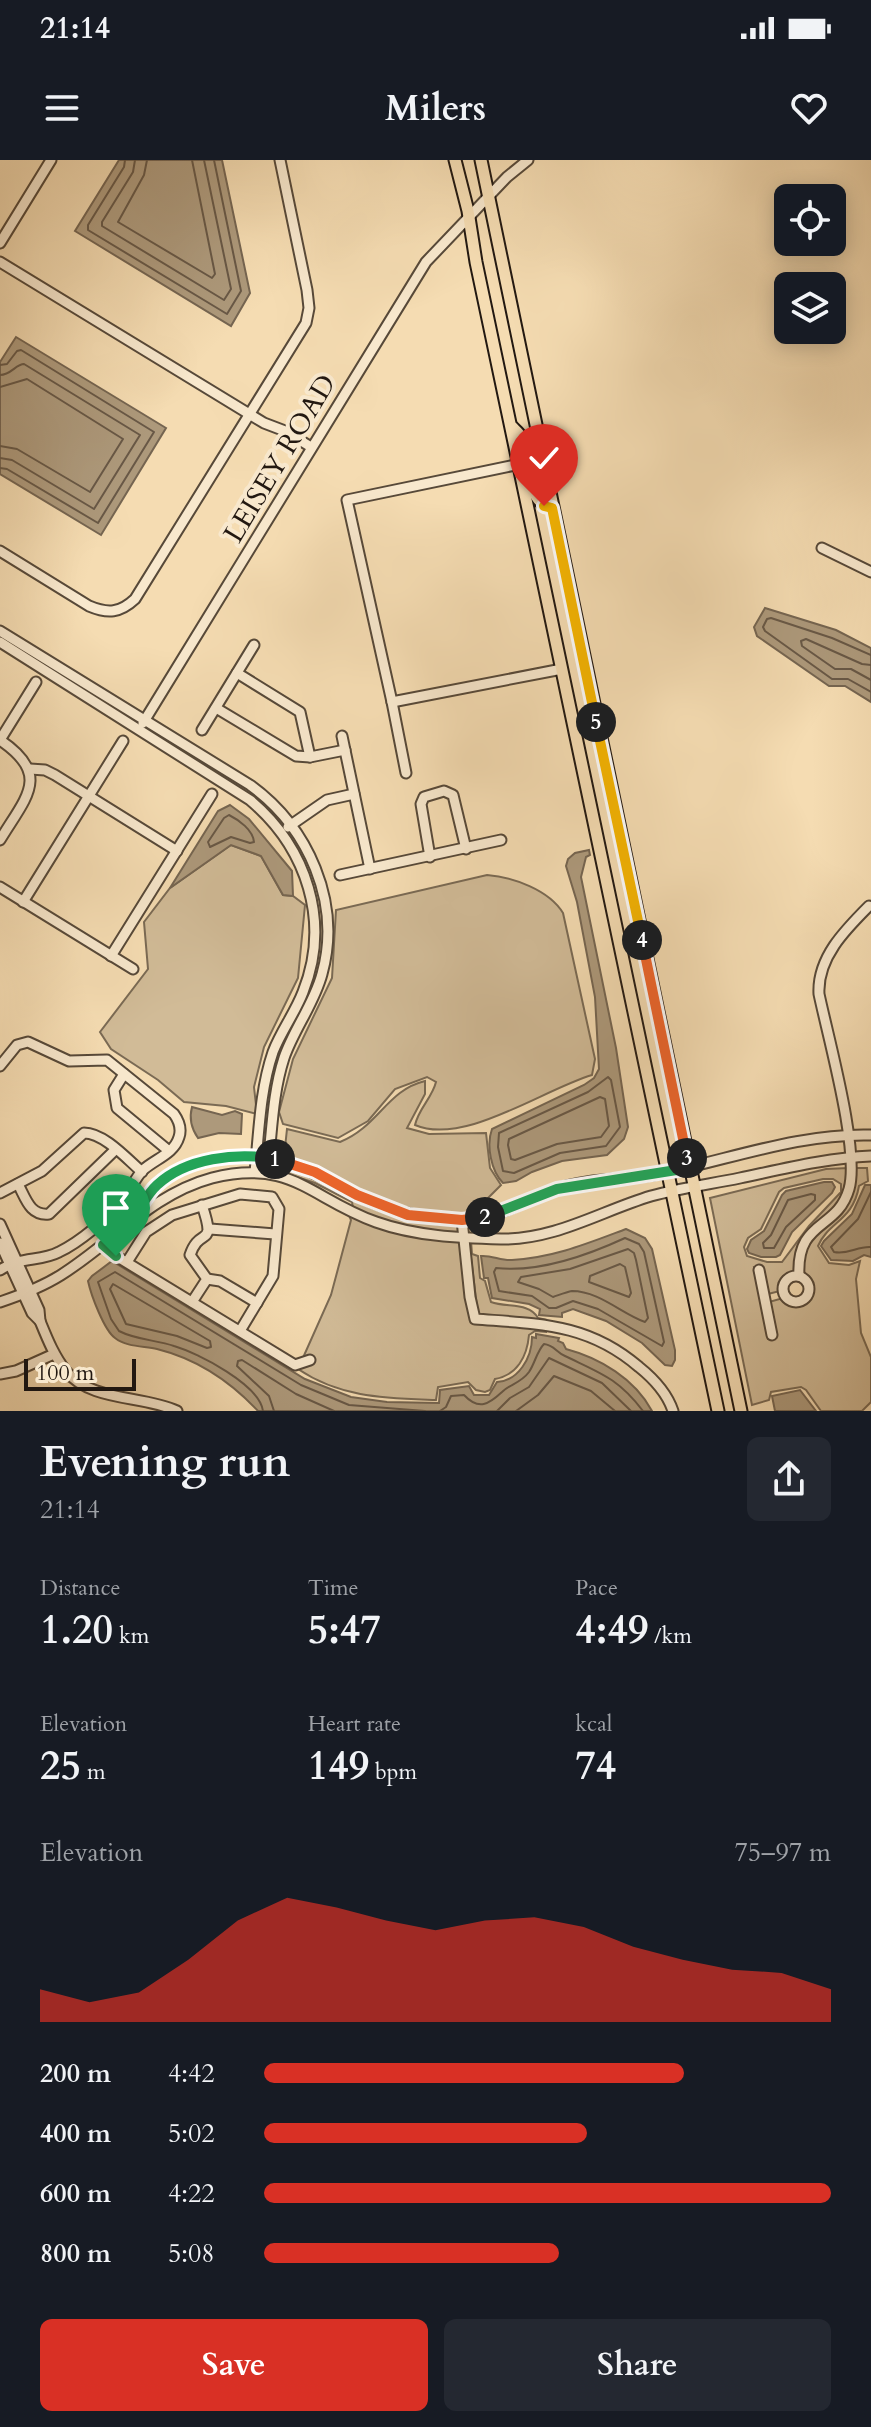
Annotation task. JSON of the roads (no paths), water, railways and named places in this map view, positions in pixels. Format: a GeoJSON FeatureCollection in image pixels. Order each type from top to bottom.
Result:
{"type":"FeatureCollection","features":[{"type":"Feature","properties":{"kind":"main road"},"geometry":{"type":"LineString","coordinates":[[455,160],[718,1411]]}},
{"type":"Feature","properties":{"kind":"main road"},"geometry":{"type":"LineString","coordinates":[[481,160],[741,1411]]}},
{"type":"Feature","properties":{"kind":"main road"},"geometry":{"type":"LineString","coordinates":[[512,426],[523,439],[534,492],[540,502],[552,508]]}},
{"type":"Feature","properties":{"kind":"main road"},"geometry":{"type":"LineString","coordinates":[[562,669],[577,673],[590,696]]}},
{"type":"Feature","properties":{"kind":"main road"},"geometry":{"type":"LineString","coordinates":[[608,885],[619,907],[637,917]]}},
{"type":"Feature","properties":{"kind":"street"},"geometry":{"type":"LineString","coordinates":[[0,243],[51,160]]}},
{"type":"Feature","properties":{"kind":"street"},"geometry":{"type":"LineString","coordinates":[[0,551],[103,612],[116,612],[135,599],[306,323],[309,308],[280,160]]}},
{"type":"Feature","properties":{"kind":"street","name":"LEISEY ROAD"},"geometry":{"type":"LineString","coordinates":[[139,730],[426,262],[528,160]]}},
{"type":"Feature","properties":{"kind":"street"},"geometry":{"type":"LineString","coordinates":[[0,262],[249,414],[311,447]]}},
{"type":"Feature","properties":{"kind":"street"},"geometry":{"type":"LineString","coordinates":[[406,773],[347,500],[520,464]]}},
{"type":"Feature","properties":{"kind":"street"},"geometry":{"type":"LineString","coordinates":[[822,548],[871,572]]}},
{"type":"Feature","properties":{"kind":"street"},"geometry":{"type":"LineString","coordinates":[[0,631],[250,785],[292,825],[310,855],[319,877],[327,927],[326,956],[315,995],[291,1041],[278,1078],[267,1173]]}},
{"type":"Feature","properties":{"kind":"street"},"geometry":{"type":"LineString","coordinates":[[0,642],[242,795],[266,813],[298,859],[312,898],[314,950],[303,991],[280,1036],[267,1074],[255,1172]]}},
{"type":"Feature","properties":{"kind":"street"},"geometry":{"type":"LineString","coordinates":[[202,730],[254,645]]}},
{"type":"Feature","properties":{"kind":"street"},"geometry":{"type":"LineString","coordinates":[[392,702],[562,669]]}},
{"type":"Feature","properties":{"kind":"street"},"geometry":{"type":"LineString","coordinates":[[237,673],[300,712],[310,757]]}},
{"type":"Feature","properties":{"kind":"street"},"geometry":{"type":"LineString","coordinates":[[0,840],[31,786],[30,769],[20,755],[0,740],[36,682]]}},
{"type":"Feature","properties":{"kind":"street"},"geometry":{"type":"LineString","coordinates":[[216,708],[296,756],[310,757],[345,750]]}},
{"type":"Feature","properties":{"kind":"street"},"geometry":{"type":"LineString","coordinates":[[342,736],[370,869]]}},
{"type":"Feature","properties":{"kind":"street"},"geometry":{"type":"LineString","coordinates":[[23,902],[123,741]]}},
{"type":"Feature","properties":{"kind":"street"},"geometry":{"type":"LineString","coordinates":[[30,769],[45,770],[177,851]]}},
{"type":"Feature","properties":{"kind":"street"},"geometry":{"type":"LineString","coordinates":[[430,857],[421,804],[424,797],[444,791],[453,795],[457,803],[466,849]]}},
{"type":"Feature","properties":{"kind":"street"},"geometry":{"type":"LineString","coordinates":[[111,956],[212,794]]}},
{"type":"Feature","properties":{"kind":"street"},"geometry":{"type":"LineString","coordinates":[[282,832],[327,800],[354,794]]}},
{"type":"Feature","properties":{"kind":"street"},"geometry":{"type":"LineString","coordinates":[[340,875],[501,840]]}},
{"type":"Feature","properties":{"kind":"street"},"geometry":{"type":"LineString","coordinates":[[0,887],[133,969]]}},
{"type":"Feature","properties":{"kind":"street"},"geometry":{"type":"LineString","coordinates":[[799,1276],[798,1261],[805,1240],[838,1209],[848,1191],[852,1168],[818,978],[822,965],[847,928],[869,906]]}},
{"type":"Feature","properties":{"kind":"street"},"geometry":{"type":"LineString","coordinates":[[0,1066],[17,1045],[28,1042],[69,1061],[107,1060],[179,1121],[180,1135],[169,1151],[142,1172],[122,1202],[63,1251],[9,1265]]}},
{"type":"Feature","properties":{"kind":"street"},"geometry":{"type":"LineString","coordinates":[[124,1074],[114,1090],[117,1108],[169,1151]]}},
{"type":"Feature","properties":{"kind":"street"},"geometry":{"type":"LineString","coordinates":[[0,1193],[42,1171],[84,1133],[91,1132],[99,1137],[142,1172]]}},
{"type":"Feature","properties":{"kind":"street"},"geometry":{"type":"LineString","coordinates":[[132,1219],[157,1185],[177,1172],[208,1160],[269,1158],[315,1172],[357,1195],[408,1215],[462,1220],[481,1218],[557,1189],[689,1168],[799,1140],[848,1134],[871,1135]]}},
{"type":"Feature","properties":{"kind":"street"},"geometry":{"type":"LineString","coordinates":[[18,1184],[32,1210],[49,1214],[115,1150]]}},
{"type":"Feature","properties":{"kind":"street"},"geometry":{"type":"LineString","coordinates":[[0,1302],[26,1293],[60,1275],[103,1245],[132,1219],[179,1191],[211,1179],[267,1173],[305,1185],[373,1221],[405,1232],[506,1239],[549,1233],[653,1196],[850,1157],[871,1156]]}},
{"type":"Feature","properties":{"kind":"street"},"geometry":{"type":"LineString","coordinates":[[127,1262],[153,1225],[240,1194],[272,1197],[279,1209],[273,1276],[240,1331]]}},
{"type":"Feature","properties":{"kind":"street"},"geometry":{"type":"LineString","coordinates":[[202,1205],[210,1229]]}},
{"type":"Feature","properties":{"kind":"street"},"geometry":{"type":"LineString","coordinates":[[462,1220],[475,1319],[565,1327],[596,1338],[622,1352],[645,1372],[657,1384],[673,1411]]}},
{"type":"Feature","properties":{"kind":"street"},"geometry":{"type":"LineString","coordinates":[[0,1224],[9,1265]]}},
{"type":"Feature","properties":{"kind":"street"},"geometry":{"type":"LineString","coordinates":[[210,1229],[275,1234]]}},
{"type":"Feature","properties":{"kind":"street"},"geometry":{"type":"LineString","coordinates":[[210,1229],[195,1244],[190,1255],[207,1279],[220,1281],[257,1303]]}},
{"type":"Feature","properties":{"kind":"street"},"geometry":{"type":"LineString","coordinates":[[0,1243],[26,1293],[32,1313],[40,1321],[54,1354],[67,1373],[87,1387],[164,1405],[177,1411]]}},
{"type":"Feature","properties":{"kind":"street"},"geometry":{"type":"LineString","coordinates":[[103,1245],[295,1365],[310,1360]]}},
{"type":"Feature","properties":{"kind":"street"},"geometry":{"type":"LineString","coordinates":[[759,1270],[772,1335]]}},
{"type":"Feature","properties":{"kind":"street"},"geometry":{"type":"LineString","coordinates":[[764,1299],[785,1294],[795,1301],[806,1297],[808,1283],[799,1276],[791,1277],[785,1282],[785,1294]]}},
{"type":"Feature","properties":{"kind":"street"},"geometry":{"type":"LineString","coordinates":[[192,1302],[207,1279]]}},
{"type":"Feature","properties":{"kind":"street"},"geometry":{"type":"LineString","coordinates":[[0,1374],[16,1371],[54,1354]]}},
{"type":"Feature","properties":{"kind":"water"},"geometry":{"type":"Polygon","coordinates":[[[119,160],[222,160],[250,293],[231,326],[75,231],[119,160]]]}},
{"type":"Feature","properties":{"kind":"water"},"geometry":{"type":"Polygon","coordinates":[[[16,337],[166,428],[101,535],[0,474],[0,362],[16,337]]]}},
{"type":"Feature","properties":{"kind":"water"},"geometry":{"type":"Polygon","coordinates":[[[765,608],[836,630],[871,648],[871,702],[845,686],[829,686],[757,636],[754,627],[765,608]]]}},
{"type":"Feature","properties":{"kind":"water"},"geometry":{"type":"Polygon","coordinates":[[[230,805],[249,819],[292,871],[293,896],[283,895],[261,856],[231,845],[170,888],[218,811],[230,805]]]}},
{"type":"Feature","properties":{"kind":"water"},"geometry":{"type":"Polygon","coordinates":[[[589,850],[581,877],[616,1048],[628,1127],[624,1139],[607,1155],[562,1161],[516,1181],[503,1183],[495,1172],[491,1158],[492,1129],[584,1085],[594,1078],[599,1069],[595,997],[577,902],[566,866],[575,853],[589,850]]]}},
{"type":"Feature","properties":{"kind":"water"},"geometry":{"type":"Polygon","coordinates":[[[192,1107],[222,1115],[235,1111],[242,1114],[241,1134],[219,1133],[198,1138],[191,1123],[192,1107]]]}},
{"type":"Feature","properties":{"kind":"water"},"geometry":{"type":"Polygon","coordinates":[[[832,1182],[835,1187],[832,1193],[792,1232],[780,1255],[761,1257],[749,1253],[747,1249],[751,1240],[764,1231],[786,1191],[832,1182]]]}},
{"type":"Feature","properties":{"kind":"water"},"geometry":{"type":"Polygon","coordinates":[[[865,1185],[871,1185],[871,1257],[864,1255],[853,1261],[831,1260],[821,1246],[852,1214],[865,1185]]]}},
{"type":"Feature","properties":{"kind":"water"},"geometry":{"type":"Polygon","coordinates":[[[626,1229],[645,1238],[652,1249],[675,1350],[672,1366],[665,1365],[642,1343],[606,1321],[573,1309],[562,1313],[562,1317],[539,1315],[540,1309],[529,1304],[492,1298],[488,1278],[484,1278],[481,1256],[508,1260],[542,1256],[626,1229]]]}},
{"type":"Feature","properties":{"kind":"water"},"geometry":{"type":"Polygon","coordinates":[[[112,1261],[305,1379],[351,1397],[387,1402],[439,1403],[440,1390],[469,1386],[474,1395],[489,1395],[497,1382],[511,1378],[522,1367],[532,1337],[536,1338],[536,1334],[559,1338],[558,1341],[566,1349],[615,1371],[636,1389],[652,1411],[258,1411],[236,1390],[199,1365],[172,1353],[124,1343],[111,1334],[98,1312],[88,1281],[112,1261]]]}},
{"type":"Feature","properties":{"kind":"water"},"geometry":{"type":"Polygon","coordinates":[[[800,1390],[816,1411],[775,1411],[772,1396],[800,1390]]]}}]}
